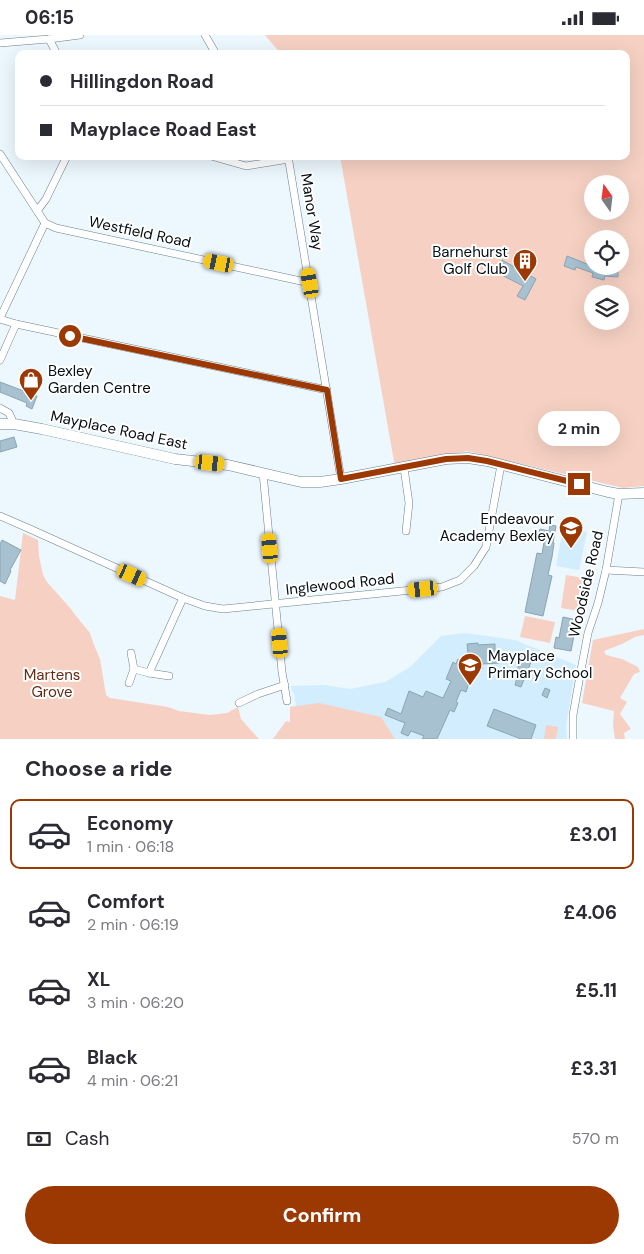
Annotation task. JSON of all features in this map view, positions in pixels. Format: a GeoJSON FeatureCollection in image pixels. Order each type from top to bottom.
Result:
{"type":"FeatureCollection","features":[{"type":"Feature","properties":{"kind":"street"},"geometry":{"type":"LineString","coordinates":[[0,43],[80,35]]}},
{"type":"Feature","properties":{"kind":"street"},"geometry":{"type":"LineString","coordinates":[[205,35],[214,50]]}},
{"type":"Feature","properties":{"kind":"street"},"geometry":{"type":"LineString","coordinates":[[49,39],[55,50]]}},
{"type":"Feature","properties":{"kind":"street"},"geometry":{"type":"LineString","coordinates":[[0,154],[45,223],[0,318],[16,324],[327,390]]}},
{"type":"Feature","properties":{"kind":"street"},"geometry":{"type":"LineString","coordinates":[[37,211],[46,199],[65,160]]}},
{"type":"Feature","properties":{"kind":"street"},"geometry":{"type":"LineString","coordinates":[[226,160],[246,166],[275,160]]}},
{"type":"Feature","properties":{"kind":"street","name":"Manor Way"},"geometry":{"type":"LineString","coordinates":[[290,160],[341,479]]}},
{"type":"Feature","properties":{"kind":"street","name":"Westfield Road"},"geometry":{"type":"LineString","coordinates":[[45,223],[56,228],[310,283]]}},
{"type":"Feature","properties":{"kind":"street"},"geometry":{"type":"LineString","coordinates":[[0,360],[16,324]]}},
{"type":"Feature","properties":{"kind":"street"},"geometry":{"type":"LineString","coordinates":[[0,408],[9,413],[14,424]]}},
{"type":"Feature","properties":{"kind":"street","name":"Mayplace Road East"},"geometry":{"type":"LineString","coordinates":[[0,424],[14,424],[175,459],[228,465],[302,482],[341,479],[446,459],[468,458],[619,494],[644,493]]}},
{"type":"Feature","properties":{"kind":"street","name":"Inglewood Road"},"geometry":{"type":"LineString","coordinates":[[0,517],[183,598],[205,606],[223,609],[442,587],[460,580],[474,566],[486,547],[500,465]]}},
{"type":"Feature","properties":{"kind":"street"},"geometry":{"type":"LineString","coordinates":[[404,468],[409,503],[406,531]]}},
{"type":"Feature","properties":{"kind":"street"},"geometry":{"type":"LineString","coordinates":[[263,473],[282,671],[287,701]]}},
{"type":"Feature","properties":{"kind":"street","name":"Woodside Road"},"geometry":{"type":"LineString","coordinates":[[572,739],[573,715],[586,642],[606,569],[619,494]]}},
{"type":"Feature","properties":{"kind":"street"},"geometry":{"type":"LineString","coordinates":[[606,569],[644,572]]}},
{"type":"Feature","properties":{"kind":"street"},"geometry":{"type":"LineString","coordinates":[[149,673],[183,598]]}},
{"type":"Feature","properties":{"kind":"street"},"geometry":{"type":"LineString","coordinates":[[129,683],[134,669],[131,653]]}},
{"type":"Feature","properties":{"kind":"street"},"geometry":{"type":"LineString","coordinates":[[134,669],[169,676]]}},
{"type":"Feature","properties":{"kind":"street"},"geometry":{"type":"LineString","coordinates":[[239,703],[285,685]]}},
{"type":"Feature","properties":{"kind":"shaded area","name":"Endeavour Academy Bexley"},"geometry":{"type":"Polygon","coordinates":[[[563,528],[587,532],[579,570],[556,566],[563,528]]]}},
{"type":"Feature","properties":{"kind":"shaded area","name":"Mayplace Primary School"},"geometry":{"type":"Polygon","coordinates":[[[465,633],[515,640],[576,665],[566,726],[567,739],[279,739],[290,722],[290,707],[296,706],[291,686],[324,685],[350,689],[385,682],[410,667],[441,636],[465,633]]]}},
{"type":"Feature","properties":{"kind":"green space"},"geometry":{"type":"Polygon","coordinates":[[[265,35],[644,35],[644,486],[623,488],[467,451],[395,467],[341,160],[630,160],[630,50],[278,50],[265,35]]]}},
{"type":"Feature","properties":{"kind":"green space","name":"Martens Grove"},"geometry":{"type":"Polygon","coordinates":[[[23,533],[38,540],[43,575],[90,633],[100,659],[106,695],[110,698],[210,715],[227,713],[238,707],[241,719],[259,739],[0,739],[0,596],[15,600],[23,533]]]}},
{"type":"Feature","properties":{"kind":"green space"},"geometry":{"type":"Polygon","coordinates":[[[566,575],[584,578],[579,611],[561,608],[566,575]]]}},
{"type":"Feature","properties":{"kind":"green space"},"geometry":{"type":"Polygon","coordinates":[[[525,616],[555,622],[550,643],[520,637],[525,616]]]}},
{"type":"Feature","properties":{"kind":"green space"},"geometry":{"type":"Polygon","coordinates":[[[644,629],[644,635],[604,651],[606,655],[622,659],[638,667],[640,672],[634,674],[620,698],[627,702],[620,714],[631,729],[624,733],[625,739],[615,739],[614,711],[582,703],[593,640],[644,629]]]}},
{"type":"Feature","properties":{"kind":"green space"},"geometry":{"type":"Polygon","coordinates":[[[319,703],[381,717],[395,739],[273,739],[286,721],[290,722],[290,707],[319,703]]]}},
{"type":"Feature","properties":{"kind":"green space"},"geometry":{"type":"Polygon","coordinates":[[[546,725],[558,727],[556,739],[544,739],[546,725]]]}},
{"type":"Feature","properties":{"kind":"building"},"geometry":{"type":"Polygon","coordinates":[[[567,256],[584,263],[584,270],[576,267],[575,270],[564,266],[567,256]]]}},
{"type":"Feature","properties":{"kind":"building","name":"Barnehurst Golf Club"},"geometry":{"type":"Polygon","coordinates":[[[502,260],[536,279],[525,300],[517,296],[523,286],[496,272],[502,260]]]}},
{"type":"Feature","properties":{"kind":"building"},"geometry":{"type":"Polygon","coordinates":[[[592,275],[618,275],[618,277],[605,276],[604,280],[592,277],[592,275]]]}},
{"type":"Feature","properties":{"kind":"building"},"geometry":{"type":"Polygon","coordinates":[[[0,382],[37,396],[32,409],[26,406],[27,403],[0,392],[0,382]]]}},
{"type":"Feature","properties":{"kind":"building"},"geometry":{"type":"Polygon","coordinates":[[[14,437],[17,447],[0,452],[0,441],[14,437]]]}},
{"type":"Feature","properties":{"kind":"building"},"geometry":{"type":"Polygon","coordinates":[[[550,525],[556,526],[548,575],[552,576],[543,616],[525,612],[537,553],[542,554],[545,536],[538,535],[540,529],[549,531],[550,525]]]}},
{"type":"Feature","properties":{"kind":"building"},"geometry":{"type":"Polygon","coordinates":[[[2,540],[21,550],[5,584],[0,581],[0,544],[2,540]]]}},
{"type":"Feature","properties":{"kind":"building"},"geometry":{"type":"Polygon","coordinates":[[[563,617],[577,620],[571,651],[554,648],[556,637],[559,638],[563,617]]]}},
{"type":"Feature","properties":{"kind":"building"},"geometry":{"type":"Polygon","coordinates":[[[478,643],[478,645],[495,644],[495,654],[498,654],[499,663],[482,664],[482,669],[473,669],[466,692],[461,690],[454,712],[450,710],[437,739],[422,739],[424,736],[411,731],[408,736],[401,733],[405,723],[385,715],[388,708],[401,714],[409,691],[423,697],[426,691],[443,698],[451,681],[446,679],[453,662],[456,664],[458,659],[469,663],[467,644],[478,643]]]}},
{"type":"Feature","properties":{"kind":"building"},"geometry":{"type":"Polygon","coordinates":[[[522,653],[533,657],[521,687],[515,685],[517,678],[514,677],[522,653]]]}},
{"type":"Feature","properties":{"kind":"building"},"geometry":{"type":"Polygon","coordinates":[[[545,688],[550,690],[547,698],[542,695],[545,688]]]}},
{"type":"Feature","properties":{"kind":"building"},"geometry":{"type":"Polygon","coordinates":[[[494,709],[536,725],[531,739],[521,739],[487,726],[494,709]]]}},
{"type":"Feature","properties":{"kind":"place","name":"Barnehurst Golf Club"},"geometry":{"type":"Point","coordinates":[525,282]}},
{"type":"Feature","properties":{"kind":"place","name":"Bexley Garden Centre"},"geometry":{"type":"Point","coordinates":[31,401]}},
{"type":"Feature","properties":{"kind":"place","name":"Endeavour Academy Bexley"},"geometry":{"type":"Point","coordinates":[571,549]}},
{"type":"Feature","properties":{"kind":"place","name":"Mayplace Primary School"},"geometry":{"type":"Point","coordinates":[470,686]}},
{"type":"Feature","properties":{"kind":"route"},"geometry":{"type":"LineString","coordinates":[[70,336],[327,390],[341,479],[446,459],[468,458],[579,484]]}}]}
